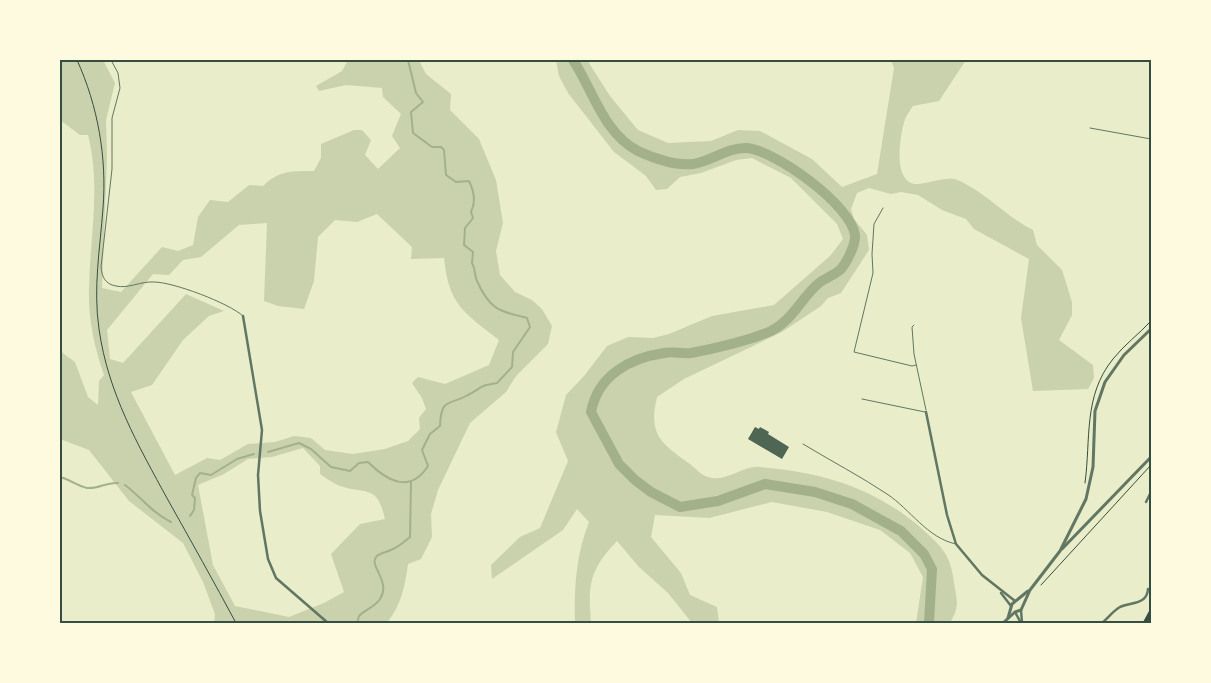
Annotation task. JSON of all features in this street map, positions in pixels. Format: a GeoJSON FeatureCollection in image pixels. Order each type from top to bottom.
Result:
{"type":"FeatureCollection","features":[{"type":"Feature","properties":{"kind":"main road"},"geometry":{"type":"LineString","coordinates":[[1146,623],[1151,612]]}},
{"type":"Feature","properties":{"kind":"street"},"geometry":{"type":"LineString","coordinates":[[243,316],[262,430],[258,475],[260,511],[268,559],[276,578],[328,623]]}},
{"type":"Feature","properties":{"kind":"street"},"geometry":{"type":"LineString","coordinates":[[1022,623],[1022,605],[1030,590],[1060,551],[1080,515],[1090,488],[1093,467],[1094,424],[1100,395],[1116,365],[1151,329]]}},
{"type":"Feature","properties":{"kind":"street"},"geometry":{"type":"LineString","coordinates":[[926,412],[947,515],[956,544],[970,562],[1001,592],[1022,623]]}},
{"type":"Feature","properties":{"kind":"street"},"geometry":{"type":"LineString","coordinates":[[1060,551],[1072,542],[1151,457]]}},
{"type":"Feature","properties":{"kind":"street"},"geometry":{"type":"LineString","coordinates":[[1146,502],[1151,492]]}},
{"type":"Feature","properties":{"kind":"street"},"geometry":{"type":"LineString","coordinates":[[1102,623],[1122,607],[1140,601],[1148,592],[1148,589]]}},
{"type":"Feature","properties":{"kind":"street"},"geometry":{"type":"LineString","coordinates":[[1008,618],[1011,607],[1030,590]]}},
{"type":"Feature","properties":{"kind":"street"},"geometry":{"type":"LineString","coordinates":[[1001,592],[1022,605]]}},
{"type":"Feature","properties":{"kind":"street"},"geometry":{"type":"LineString","coordinates":[[1004,623],[1015,612],[1021,610]]}},
{"type":"Feature","properties":{"kind":"lane"},"geometry":{"type":"LineString","coordinates":[[111,60],[118,73],[120,88],[112,118],[112,169],[101,267],[105,281],[116,286],[144,282],[169,283],[231,308],[243,316]]}},
{"type":"Feature","properties":{"kind":"lane"},"geometry":{"type":"LineString","coordinates":[[1090,128],[1151,139]]}},
{"type":"Feature","properties":{"kind":"lane"},"geometry":{"type":"LineString","coordinates":[[883,208],[874,224],[873,273],[854,352],[912,366],[916,365]]}},
{"type":"Feature","properties":{"kind":"lane"},"geometry":{"type":"LineString","coordinates":[[862,399],[926,412],[912,346],[912,327],[914,325]]}},
{"type":"Feature","properties":{"kind":"lane"},"geometry":{"type":"LineString","coordinates":[[803,444],[888,494],[928,530],[956,544]]}},
{"type":"Feature","properties":{"kind":"path"},"geometry":{"type":"LineString","coordinates":[[77,60],[93,105],[102,155],[104,190],[96,275],[96,304],[101,345],[109,377],[131,432],[236,623]]}},
{"type":"Feature","properties":{"kind":"path"},"geometry":{"type":"LineString","coordinates":[[1041,585],[1060,561],[1151,466]]}},
{"type":"Feature","properties":{"kind":"green space"},"geometry":{"type":"Polygon","coordinates":[[[60,60],[103,60],[115,83],[106,120],[107,157],[102,288],[121,292],[162,247],[178,251],[193,245],[198,217],[210,200],[228,202],[249,185],[263,186],[275,177],[287,172],[314,171],[321,158],[321,144],[354,130],[362,130],[371,140],[365,155],[378,169],[400,148],[392,136],[401,114],[383,97],[382,88],[346,85],[319,91],[316,86],[342,71],[348,60],[419,60],[426,74],[451,94],[450,110],[479,139],[496,180],[503,223],[496,251],[500,275],[515,292],[532,300],[542,309],[552,326],[548,344],[516,376],[506,392],[470,423],[438,490],[431,514],[432,537],[421,559],[408,564],[402,595],[387,623],[214,623],[215,614],[203,582],[183,543],[129,501],[89,450],[60,439],[60,351],[75,362],[88,397],[98,405],[99,381],[104,375],[97,353],[90,310],[89,288],[94,212],[92,154],[88,135],[80,135],[60,120],[60,60]],[[377,214],[357,222],[335,220],[318,237],[314,281],[304,309],[278,306],[264,301],[267,223],[239,225],[201,257],[183,260],[169,275],[153,274],[107,330],[110,359],[123,363],[186,294],[224,311],[209,316],[183,340],[152,385],[131,392],[175,475],[207,458],[220,460],[248,444],[275,442],[294,436],[311,438],[325,450],[353,454],[385,449],[408,441],[420,429],[419,418],[426,409],[422,398],[412,383],[418,377],[445,384],[489,365],[499,340],[476,322],[454,298],[446,274],[444,258],[411,259],[412,247],[377,214]],[[303,448],[272,457],[248,459],[224,474],[198,485],[213,565],[235,606],[289,617],[324,603],[344,592],[331,554],[360,524],[385,519],[379,500],[375,496],[364,491],[340,486],[320,474],[320,466],[303,448]]]}},
{"type":"Feature","properties":{"kind":"green space"},"geometry":{"type":"Polygon","coordinates":[[[556,60],[587,60],[610,96],[638,130],[668,143],[711,141],[738,130],[760,131],[812,159],[842,187],[877,174],[894,68],[891,60],[966,60],[939,101],[913,106],[909,112],[905,119],[901,136],[901,169],[904,177],[910,182],[919,184],[956,179],[970,186],[1014,219],[1033,230],[1037,245],[1062,270],[1072,302],[1072,315],[1059,340],[1093,365],[1094,378],[1088,389],[1033,391],[1021,318],[1029,259],[974,229],[966,219],[942,210],[918,195],[901,192],[891,194],[869,188],[857,193],[851,209],[854,219],[867,235],[869,250],[841,293],[828,298],[821,306],[782,332],[684,379],[657,397],[654,421],[659,437],[664,444],[706,476],[722,478],[754,467],[804,473],[845,484],[865,492],[884,501],[902,513],[920,527],[944,551],[953,573],[957,604],[950,623],[916,623],[923,577],[910,553],[880,530],[827,512],[772,502],[709,518],[655,515],[651,537],[681,573],[690,595],[717,607],[719,623],[692,623],[668,593],[639,567],[617,541],[601,561],[592,579],[590,598],[591,623],[575,623],[577,572],[581,546],[589,522],[577,509],[563,530],[492,579],[491,565],[520,537],[540,528],[568,461],[556,432],[566,395],[584,376],[607,346],[628,337],[653,338],[669,334],[712,316],[774,305],[830,256],[843,239],[837,224],[791,178],[752,158],[736,160],[701,173],[680,177],[667,189],[656,190],[646,176],[614,152],[568,93],[559,76],[556,60]]]}},
{"type":"Feature","properties":{"kind":"building"},"geometry":{"type":"Polygon","coordinates":[[[755,427],[759,429],[760,427],[769,432],[768,434],[789,447],[782,459],[748,439],[755,427]]]}},
{"type":"Feature","properties":{"kind":"waterway"},"geometry":{"type":"LineString","coordinates":[[268,452],[299,443],[311,449],[331,467],[350,471],[359,463],[368,462],[383,475],[398,482],[414,480],[428,466],[422,450],[430,434],[440,426],[444,406],[483,386],[497,383],[512,367],[513,352],[530,327],[527,318],[502,311],[491,304],[477,281],[472,263],[473,252],[464,245],[465,228],[473,218],[471,212],[474,200],[472,189],[469,181],[456,182],[446,175],[444,150],[441,147],[432,147],[413,133],[411,112],[423,102],[416,93],[408,60]]}},
{"type":"Feature","properties":{"kind":"waterway"},"geometry":{"type":"LineString","coordinates":[[573,60],[608,123],[616,134],[638,151],[679,164],[699,163],[740,148],[760,151],[793,169],[827,195],[841,209],[855,235],[851,253],[841,269],[819,283],[791,315],[771,331],[721,347],[688,353],[667,352],[651,355],[628,364],[608,378],[595,399],[591,412],[619,464],[635,480],[651,492],[680,507],[718,501],[765,484],[815,492],[852,504],[901,531],[924,554],[932,569],[929,623]]}},
{"type":"Feature","properties":{"kind":"waterway"},"geometry":{"type":"LineString","coordinates":[[190,516],[194,510],[195,498],[192,495],[196,478],[200,473],[211,475],[237,459],[254,454]]}},
{"type":"Feature","properties":{"kind":"waterway"},"geometry":{"type":"LineString","coordinates":[[60,477],[87,488],[118,483]]}},
{"type":"Feature","properties":{"kind":"waterway"},"geometry":{"type":"LineString","coordinates":[[357,623],[359,616],[378,602],[383,592],[382,580],[375,564],[377,556],[396,547],[410,537],[411,482]]}},
{"type":"Feature","properties":{"kind":"waterway"},"geometry":{"type":"LineString","coordinates":[[125,485],[152,510],[171,522]]}}]}
